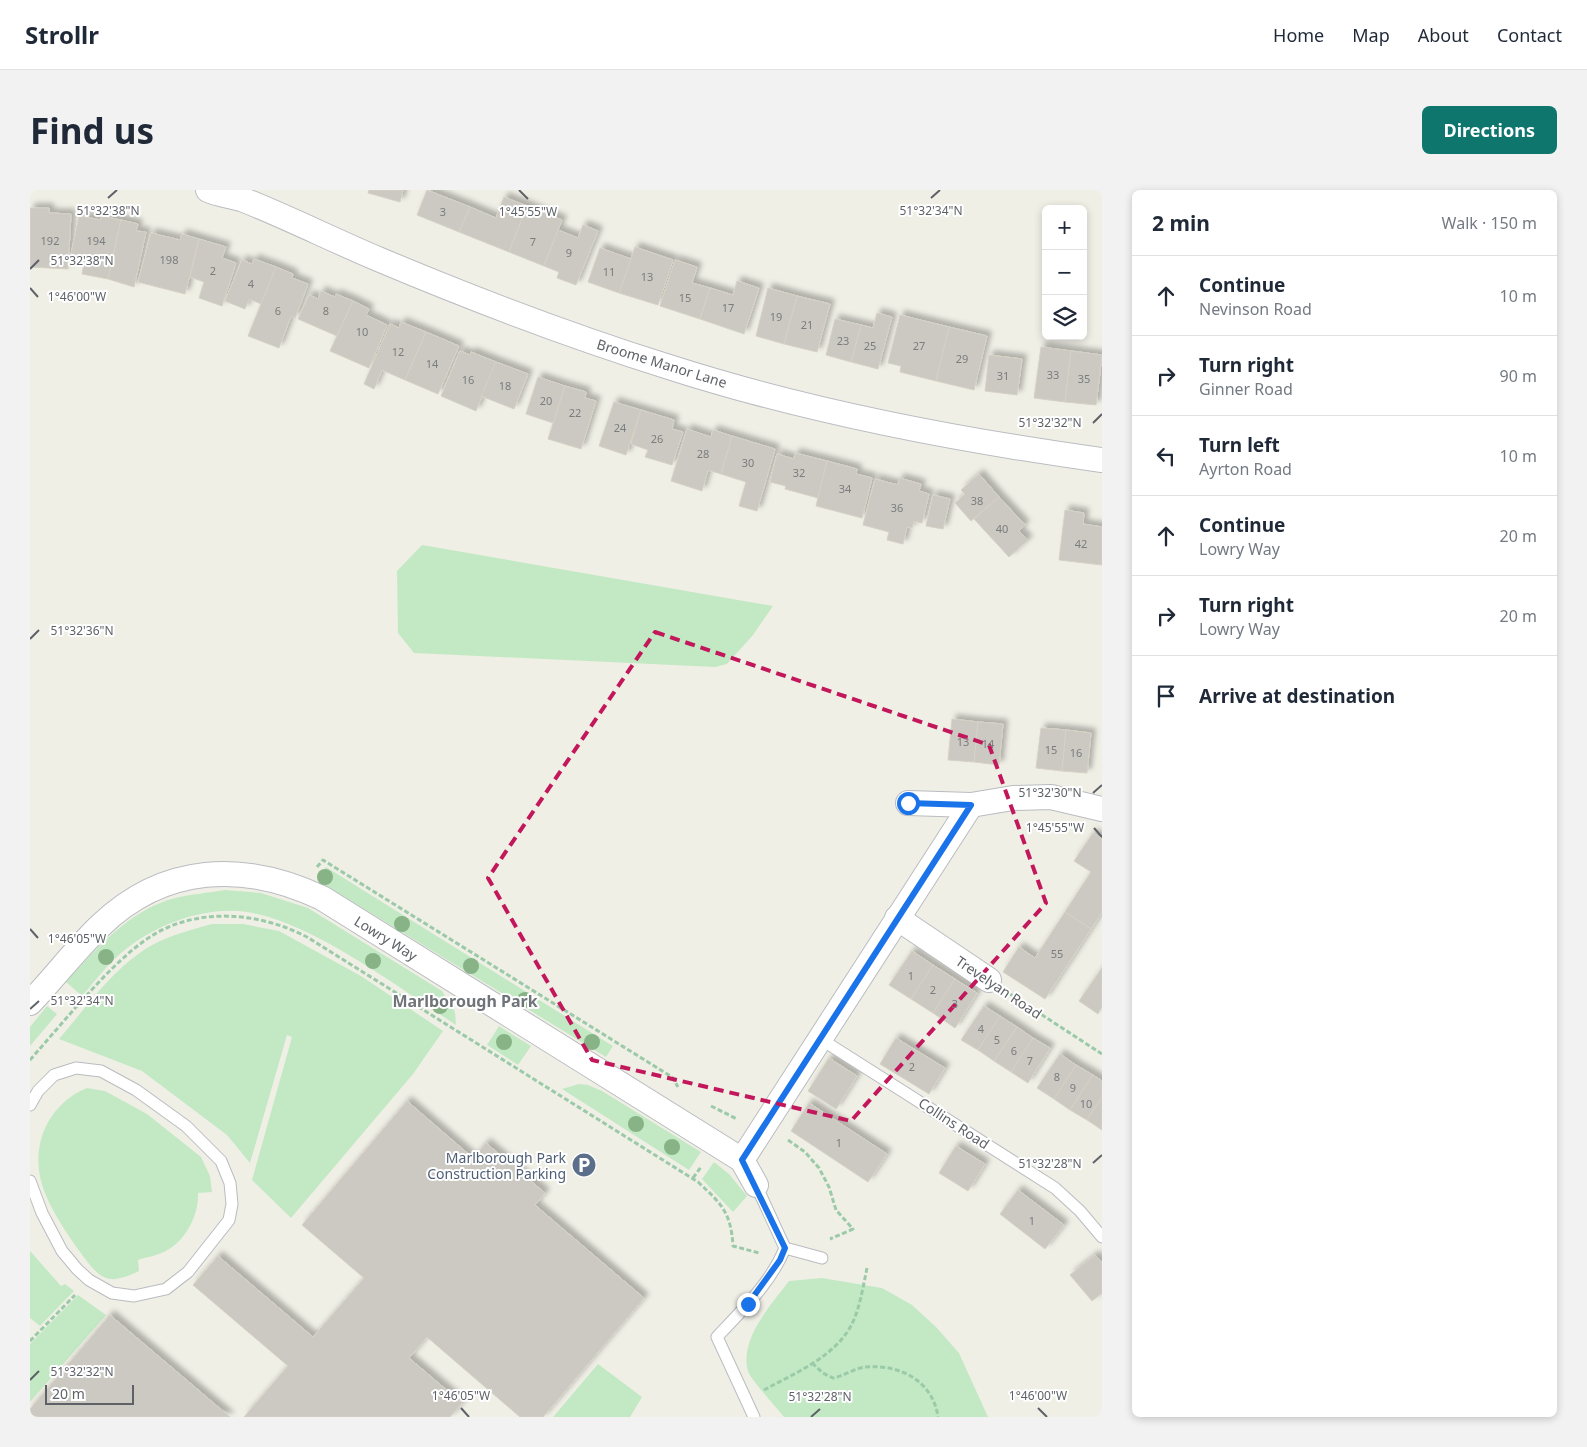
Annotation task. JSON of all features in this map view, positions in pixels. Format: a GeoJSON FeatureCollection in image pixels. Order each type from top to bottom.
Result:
{"type":"FeatureCollection","features":[{"type":"Feature","properties":{"kind":"street","name":"Broome Manor Lane"},"geometry":{"type":"LineString","coordinates":[[208,190],[239,195],[376,258],[525,318],[670,368],[765,394],[865,418],[961,438],[1102,460]]}},
{"type":"Feature","properties":{"kind":"street"},"geometry":{"type":"LineString","coordinates":[[908,803],[971,805],[1013,798],[1051,796],[1102,809]]}},
{"type":"Feature","properties":{"kind":"street"},"geometry":{"type":"LineString","coordinates":[[756,1185],[742,1160],[971,805]]}},
{"type":"Feature","properties":{"kind":"street","name":"Lowry Way"},"geometry":{"type":"LineString","coordinates":[[30,1002],[100,926],[133,900],[156,886],[212,873],[244,874],[269,878],[299,887],[322,898],[742,1160]]}},
{"type":"Feature","properties":{"kind":"street","name":"Trevelyan Road"},"geometry":{"type":"LineString","coordinates":[[898,918],[989,980]]}},
{"type":"Feature","properties":{"kind":"lane","name":"Collins Road"},"geometry":{"type":"LineString","coordinates":[[819,1038],[1055,1188],[1080,1211],[1102,1237]]}},
{"type":"Feature","properties":{"kind":"lane"},"geometry":{"type":"LineString","coordinates":[[30,1105],[38,1091],[54,1075],[76,1068],[101,1071],[136,1090],[186,1126],[221,1160],[230,1183],[232,1204],[228,1220],[188,1272],[166,1289],[134,1296],[112,1293],[89,1280],[62,1251],[42,1213],[30,1181]]}},
{"type":"Feature","properties":{"kind":"lane"},"geometry":{"type":"LineString","coordinates":[[754,1417],[717,1337],[759,1291],[780,1260],[785,1248],[756,1185]]}},
{"type":"Feature","properties":{"kind":"lane"},"geometry":{"type":"LineString","coordinates":[[785,1248],[822,1258]]}},
{"type":"Feature","properties":{"kind":"path"},"geometry":{"type":"LineString","coordinates":[[76,1007],[119,961],[145,940],[176,925],[234,916],[280,924],[307,937],[698,1182],[715,1198],[729,1218]]}},
{"type":"Feature","properties":{"kind":"path","name":"Trevelyan Road"},"geometry":{"type":"LineString","coordinates":[[989,980],[1102,1054]]}},
{"type":"Feature","properties":{"kind":"path"},"geometry":{"type":"LineString","coordinates":[[746,1400],[812,1363],[839,1342],[852,1324],[868,1268]]}},
{"type":"Feature","properties":{"kind":"path"},"geometry":{"type":"LineString","coordinates":[[30,1341],[89,1280]]}},
{"type":"Feature","properties":{"kind":"path"},"geometry":{"type":"LineString","coordinates":[[812,1363],[823,1373],[833,1378],[864,1367],[887,1367],[904,1371],[920,1381],[930,1393],[938,1417]]}},
{"type":"Feature","properties":{"kind":"highlighted area"},"geometry":{"type":"Polygon","coordinates":[[[655,632],[989,745],[1046,903],[851,1121],[592,1060],[488,878],[655,632]]]}},
{"type":"Feature","properties":{"kind":"green space"},"geometry":{"type":"Polygon","coordinates":[[[422,545],[773,606],[753,635],[727,664],[715,667],[414,653],[398,633],[397,571],[422,545]]]}},
{"type":"Feature","properties":{"kind":"green space"},"geometry":{"type":"Polygon","coordinates":[[[326,867],[613,1046],[606,1057],[317,880],[326,867]]]}},
{"type":"Feature","properties":{"kind":"green space"},"geometry":{"type":"Polygon","coordinates":[[[225,890],[261,893],[308,908],[442,991],[455,1012],[456,1025],[327,942],[272,918],[247,912],[231,911],[199,914],[152,932],[120,954],[82,996],[66,982],[115,932],[143,911],[175,898],[225,890]]]}},
{"type":"Feature","properties":{"kind":"green space"},"geometry":{"type":"Polygon","coordinates":[[[212,924],[243,924],[279,931],[361,976],[443,1031],[413,1074],[291,1218],[252,1180],[292,1037],[287,1035],[250,1163],[227,1135],[142,1071],[59,1039],[87,1005],[129,961],[166,938],[212,924]]]}},
{"type":"Feature","properties":{"kind":"green space"},"geometry":{"type":"Polygon","coordinates":[[[47,1006],[57,1014],[30,1046],[30,1027],[47,1006]]]}},
{"type":"Feature","properties":{"kind":"green space"},"geometry":{"type":"Polygon","coordinates":[[[499,1026],[531,1046],[518,1065],[487,1045],[499,1026]]]}},
{"type":"Feature","properties":{"kind":"green space"},"geometry":{"type":"Polygon","coordinates":[[[579,1084],[588,1085],[602,1091],[701,1152],[689,1170],[562,1089],[579,1084]]]}},
{"type":"Feature","properties":{"kind":"green space"},"geometry":{"type":"Polygon","coordinates":[[[87,1088],[105,1091],[147,1114],[201,1157],[210,1176],[212,1192],[198,1193],[198,1202],[193,1219],[178,1242],[172,1248],[158,1255],[138,1260],[139,1271],[117,1279],[105,1278],[100,1275],[77,1248],[61,1225],[47,1198],[41,1181],[39,1152],[41,1138],[46,1126],[63,1103],[87,1088]]]}},
{"type":"Feature","properties":{"kind":"green space"},"geometry":{"type":"Polygon","coordinates":[[[714,1162],[729,1174],[747,1196],[733,1212],[702,1179],[714,1162]]]}},
{"type":"Feature","properties":{"kind":"green space"},"geometry":{"type":"Polygon","coordinates":[[[30,1251],[61,1286],[65,1284],[74,1291],[40,1326],[30,1318],[30,1251]]]}},
{"type":"Feature","properties":{"kind":"green space"},"geometry":{"type":"Polygon","coordinates":[[[822,1278],[882,1288],[912,1305],[936,1327],[959,1353],[988,1417],[784,1417],[750,1375],[746,1359],[748,1347],[758,1323],[789,1281],[822,1278]]]}},
{"type":"Feature","properties":{"kind":"green space"},"geometry":{"type":"Polygon","coordinates":[[[78,1295],[106,1315],[30,1402],[30,1344],[78,1295]]]}},
{"type":"Feature","properties":{"kind":"green space"},"geometry":{"type":"Polygon","coordinates":[[[598,1364],[642,1397],[630,1417],[553,1417],[598,1364]]]}},
{"type":"Feature","properties":{"kind":"building"},"geometry":{"type":"Polygon","coordinates":[[[369,190],[403,190],[400,202],[368,193],[369,190]]]}},
{"type":"Feature","properties":{"kind":"building"},"geometry":{"type":"Polygon","coordinates":[[[427,190],[470,207],[459,232],[417,215],[427,190]]]}},
{"type":"Feature","properties":{"kind":"building"},"geometry":{"type":"Polygon","coordinates":[[[504,197],[527,206],[509,252],[459,232],[470,207],[496,218],[504,197]]]}},
{"type":"Feature","properties":{"kind":"building"},"geometry":{"type":"Polygon","coordinates":[[[527,206],[562,220],[544,266],[509,252],[527,206]]]}},
{"type":"Feature","properties":{"kind":"building"},"geometry":{"type":"Polygon","coordinates":[[[30,208],[49,208],[49,213],[71,214],[68,269],[30,267],[30,208]]]}},
{"type":"Feature","properties":{"kind":"building"},"geometry":{"type":"Polygon","coordinates":[[[79,216],[101,220],[101,216],[121,220],[108,279],[82,274],[84,262],[70,259],[79,216]]]}},
{"type":"Feature","properties":{"kind":"building"},"geometry":{"type":"Polygon","coordinates":[[[121,220],[138,224],[136,231],[146,232],[134,287],[108,279],[121,220]]]}},
{"type":"Feature","properties":{"kind":"building"},"geometry":{"type":"Polygon","coordinates":[[[583,225],[598,231],[576,285],[557,278],[559,272],[544,266],[558,230],[578,238],[583,225]]]}},
{"type":"Feature","properties":{"kind":"building"},"geometry":{"type":"Polygon","coordinates":[[[151,233],[180,240],[182,234],[199,239],[185,294],[138,282],[151,233]]]}},
{"type":"Feature","properties":{"kind":"building"},"geometry":{"type":"Polygon","coordinates":[[[199,239],[226,247],[222,258],[236,263],[222,306],[199,298],[204,282],[190,277],[199,239]]]}},
{"type":"Feature","properties":{"kind":"building"},"geometry":{"type":"Polygon","coordinates":[[[635,247],[673,260],[658,305],[619,293],[635,247]]]}},
{"type":"Feature","properties":{"kind":"building"},"geometry":{"type":"Polygon","coordinates":[[[600,248],[631,259],[619,293],[588,282],[600,248]]]}},
{"type":"Feature","properties":{"kind":"building"},"geometry":{"type":"Polygon","coordinates":[[[254,259],[276,267],[261,304],[249,299],[245,309],[225,301],[242,260],[252,264],[254,259]]]}},
{"type":"Feature","properties":{"kind":"building"},"geometry":{"type":"Polygon","coordinates":[[[675,260],[697,267],[692,283],[710,288],[700,319],[660,306],[675,260]]]}},
{"type":"Feature","properties":{"kind":"building"},"geometry":{"type":"Polygon","coordinates":[[[276,267],[293,274],[292,278],[308,284],[295,318],[291,316],[279,348],[248,336],[276,267]]]}},
{"type":"Feature","properties":{"kind":"building"},"geometry":{"type":"Polygon","coordinates":[[[737,281],[759,288],[744,334],[700,319],[710,288],[733,295],[737,281]]]}},
{"type":"Feature","properties":{"kind":"building"},"geometry":{"type":"Polygon","coordinates":[[[768,288],[797,296],[784,344],[756,336],[768,288]]]}},
{"type":"Feature","properties":{"kind":"building"},"geometry":{"type":"Polygon","coordinates":[[[321,291],[335,297],[336,294],[353,301],[337,336],[298,319],[309,295],[318,299],[321,291]]]}},
{"type":"Feature","properties":{"kind":"building"},"geometry":{"type":"Polygon","coordinates":[[[797,296],[830,304],[817,352],[784,344],[797,296]]]}},
{"type":"Feature","properties":{"kind":"building"},"geometry":{"type":"Polygon","coordinates":[[[353,301],[369,309],[366,315],[387,325],[369,368],[330,351],[353,301]]]}},
{"type":"Feature","properties":{"kind":"building"},"geometry":{"type":"Polygon","coordinates":[[[877,313],[892,317],[878,369],[851,362],[861,325],[873,328],[877,313]]]}},
{"type":"Feature","properties":{"kind":"building"},"geometry":{"type":"Polygon","coordinates":[[[900,315],[949,327],[936,381],[900,372],[901,366],[888,363],[900,315]]]}},
{"type":"Feature","properties":{"kind":"building"},"geometry":{"type":"Polygon","coordinates":[[[835,319],[861,325],[851,362],[826,355],[835,319]]]}},
{"type":"Feature","properties":{"kind":"building"},"geometry":{"type":"Polygon","coordinates":[[[401,322],[426,332],[405,380],[382,370],[374,389],[364,384],[390,324],[399,328],[401,322]]]}},
{"type":"Feature","properties":{"kind":"building"},"geometry":{"type":"Polygon","coordinates":[[[949,327],[987,336],[974,390],[936,381],[949,327]]]}},
{"type":"Feature","properties":{"kind":"building"},"geometry":{"type":"Polygon","coordinates":[[[426,332],[459,346],[438,394],[405,380],[426,332]]]}},
{"type":"Feature","properties":{"kind":"building"},"geometry":{"type":"Polygon","coordinates":[[[1041,347],[1071,351],[1065,402],[1034,398],[1041,347]]]}},
{"type":"Feature","properties":{"kind":"building"},"geometry":{"type":"Polygon","coordinates":[[[460,351],[470,355],[471,352],[496,362],[476,411],[441,396],[460,351]]]}},
{"type":"Feature","properties":{"kind":"building"},"geometry":{"type":"Polygon","coordinates":[[[1071,351],[1102,355],[1096,405],[1065,402],[1071,351]]]}},
{"type":"Feature","properties":{"kind":"building"},"geometry":{"type":"Polygon","coordinates":[[[989,355],[1022,359],[1017,395],[985,391],[989,355]]]}},
{"type":"Feature","properties":{"kind":"building"},"geometry":{"type":"Polygon","coordinates":[[[496,362],[528,374],[514,409],[481,396],[496,362]]]}},
{"type":"Feature","properties":{"kind":"building"},"geometry":{"type":"Polygon","coordinates":[[[538,377],[565,386],[553,423],[526,414],[538,377]]]}},
{"type":"Feature","properties":{"kind":"building"},"geometry":{"type":"Polygon","coordinates":[[[565,386],[586,392],[585,398],[596,401],[581,449],[548,439],[565,386]]]}},
{"type":"Feature","properties":{"kind":"building"},"geometry":{"type":"Polygon","coordinates":[[[614,402],[641,410],[626,455],[599,446],[614,402]]]}},
{"type":"Feature","properties":{"kind":"building"},"geometry":{"type":"Polygon","coordinates":[[[641,410],[674,420],[672,429],[683,432],[672,465],[645,457],[648,450],[631,444],[641,410]]]}},
{"type":"Feature","properties":{"kind":"building"},"geometry":{"type":"Polygon","coordinates":[[[687,429],[711,437],[713,430],[732,436],[721,474],[708,470],[702,491],[671,481],[687,429]]]}},
{"type":"Feature","properties":{"kind":"building"},"geometry":{"type":"Polygon","coordinates":[[[732,436],[775,449],[757,511],[739,506],[746,482],[721,474],[732,436]]]}},
{"type":"Feature","properties":{"kind":"building"},"geometry":{"type":"Polygon","coordinates":[[[795,453],[827,461],[818,498],[785,489],[786,486],[770,482],[777,454],[794,459],[795,453]]]}},
{"type":"Feature","properties":{"kind":"building"},"geometry":{"type":"Polygon","coordinates":[[[827,461],[857,469],[856,474],[872,478],[862,518],[816,506],[827,461]]]}},
{"type":"Feature","properties":{"kind":"building"},"geometry":{"type":"Polygon","coordinates":[[[979,474],[999,497],[971,521],[955,503],[965,494],[961,490],[979,474]]]}},
{"type":"Feature","properties":{"kind":"building"},"geometry":{"type":"Polygon","coordinates":[[[899,478],[921,484],[919,491],[929,494],[922,523],[914,521],[912,528],[907,527],[903,544],[887,540],[889,532],[863,525],[875,479],[898,485],[899,478]]]}},
{"type":"Feature","properties":{"kind":"building"},"geometry":{"type":"Polygon","coordinates":[[[933,495],[950,499],[943,529],[926,526],[933,495]]]}},
{"type":"Feature","properties":{"kind":"building"},"geometry":{"type":"Polygon","coordinates":[[[999,497],[1025,525],[1019,531],[1028,540],[1009,557],[974,519],[999,497]]]}},
{"type":"Feature","properties":{"kind":"building"},"geometry":{"type":"Polygon","coordinates":[[[1065,510],[1084,513],[1083,524],[1102,527],[1102,565],[1059,560],[1065,510]]]}},
{"type":"Feature","properties":{"kind":"building"},"geometry":{"type":"Polygon","coordinates":[[[952,719],[978,722],[974,762],[948,760],[952,719]]]}},
{"type":"Feature","properties":{"kind":"building"},"geometry":{"type":"Polygon","coordinates":[[[978,722],[1003,724],[999,765],[974,762],[978,722]]]}},
{"type":"Feature","properties":{"kind":"building"},"geometry":{"type":"Polygon","coordinates":[[[1041,728],[1066,730],[1062,771],[1036,768],[1041,728]]]}},
{"type":"Feature","properties":{"kind":"building"},"geometry":{"type":"Polygon","coordinates":[[[1066,730],[1091,733],[1087,773],[1062,771],[1066,730]]]}},
{"type":"Feature","properties":{"kind":"building"},"geometry":{"type":"Polygon","coordinates":[[[1093,833],[1102,839],[1102,912],[1091,929],[1065,912],[1091,872],[1074,861],[1093,833]]]}},
{"type":"Feature","properties":{"kind":"building"},"geometry":{"type":"Polygon","coordinates":[[[1065,912],[1091,929],[1045,999],[1003,972],[1019,947],[1035,958],[1065,912]]]}},
{"type":"Feature","properties":{"kind":"building"},"geometry":{"type":"Polygon","coordinates":[[[912,951],[933,965],[911,999],[889,985],[912,951]]]}},
{"type":"Feature","properties":{"kind":"building"},"geometry":{"type":"Polygon","coordinates":[[[933,965],[955,979],[933,1013],[911,999],[933,965]]]}},
{"type":"Feature","properties":{"kind":"building"},"geometry":{"type":"Polygon","coordinates":[[[1102,968],[1102,1007],[1098,1014],[1079,1001],[1102,968]]]}},
{"type":"Feature","properties":{"kind":"building"},"geometry":{"type":"Polygon","coordinates":[[[955,979],[977,993],[955,1028],[933,1013],[955,979]]]}},
{"type":"Feature","properties":{"kind":"building"},"geometry":{"type":"Polygon","coordinates":[[[984,1006],[1000,1016],[978,1050],[961,1040],[984,1006]]]}},
{"type":"Feature","properties":{"kind":"building"},"geometry":{"type":"Polygon","coordinates":[[[1000,1016],[1017,1027],[994,1061],[978,1050],[1000,1016]]]}},
{"type":"Feature","properties":{"kind":"building"},"geometry":{"type":"Polygon","coordinates":[[[1017,1027],[1033,1038],[1011,1072],[994,1061],[1017,1027]]]}},
{"type":"Feature","properties":{"kind":"building"},"geometry":{"type":"Polygon","coordinates":[[[896,1038],[945,1068],[929,1094],[880,1064],[896,1038]]]}},
{"type":"Feature","properties":{"kind":"building"},"geometry":{"type":"Polygon","coordinates":[[[1033,1038],[1050,1048],[1028,1083],[1011,1072],[1033,1038]]]}},
{"type":"Feature","properties":{"kind":"building"},"geometry":{"type":"Polygon","coordinates":[[[1060,1054],[1076,1065],[1054,1099],[1037,1088],[1060,1054]]]}},
{"type":"Feature","properties":{"kind":"building"},"geometry":{"type":"Polygon","coordinates":[[[829,1058],[857,1076],[836,1109],[808,1091],[829,1058]]]}},
{"type":"Feature","properties":{"kind":"building"},"geometry":{"type":"Polygon","coordinates":[[[1076,1065],[1093,1075],[1070,1110],[1054,1099],[1076,1065]]]}},
{"type":"Feature","properties":{"kind":"building"},"geometry":{"type":"Polygon","coordinates":[[[1093,1075],[1102,1081],[1102,1097],[1087,1120],[1070,1110],[1093,1075]]]}},
{"type":"Feature","properties":{"kind":"building"},"geometry":{"type":"Polygon","coordinates":[[[1102,1097],[1102,1130],[1087,1120],[1102,1097]]]}},
{"type":"Feature","properties":{"kind":"building"},"geometry":{"type":"Polygon","coordinates":[[[407,1101],[473,1158],[486,1143],[545,1193],[535,1205],[644,1298],[543,1417],[520,1417],[427,1337],[409,1358],[462,1403],[450,1417],[244,1417],[288,1366],[193,1285],[218,1256],[313,1337],[364,1278],[302,1225],[407,1101]]]}},
{"type":"Feature","properties":{"kind":"building"},"geometry":{"type":"Polygon","coordinates":[[[809,1103],[887,1154],[868,1182],[791,1131],[809,1103]]]}},
{"type":"Feature","properties":{"kind":"building"},"geometry":{"type":"Polygon","coordinates":[[[956,1146],[985,1164],[968,1191],[939,1173],[956,1146]]]}},
{"type":"Feature","properties":{"kind":"building"},"geometry":{"type":"Polygon","coordinates":[[[1018,1190],[1064,1225],[1045,1249],[1000,1214],[1018,1190]]]}},
{"type":"Feature","properties":{"kind":"building"},"geometry":{"type":"Polygon","coordinates":[[[1095,1255],[1102,1263],[1102,1293],[1092,1301],[1070,1275],[1095,1255]]]}},
{"type":"Feature","properties":{"kind":"building"},"geometry":{"type":"Polygon","coordinates":[[[110,1315],[230,1417],[30,1417],[30,1409],[110,1315]]]}},
{"type":"Feature","properties":{"kind":"place","name":"Marlborough Park Construction Parking"},"geometry":{"type":"Point","coordinates":[584,1165]}},
{"type":"Feature","properties":{"kind":"district","name":"Marlborough Park"},"geometry":{"type":"Point","coordinates":[465,1001]}},
{"type":"Feature","properties":{"kind":"route"},"geometry":{"type":"LineString","coordinates":[[748,1304],[780,1260],[785,1248],[767,1207],[742,1160],[971,805],[908,803]]}}]}
